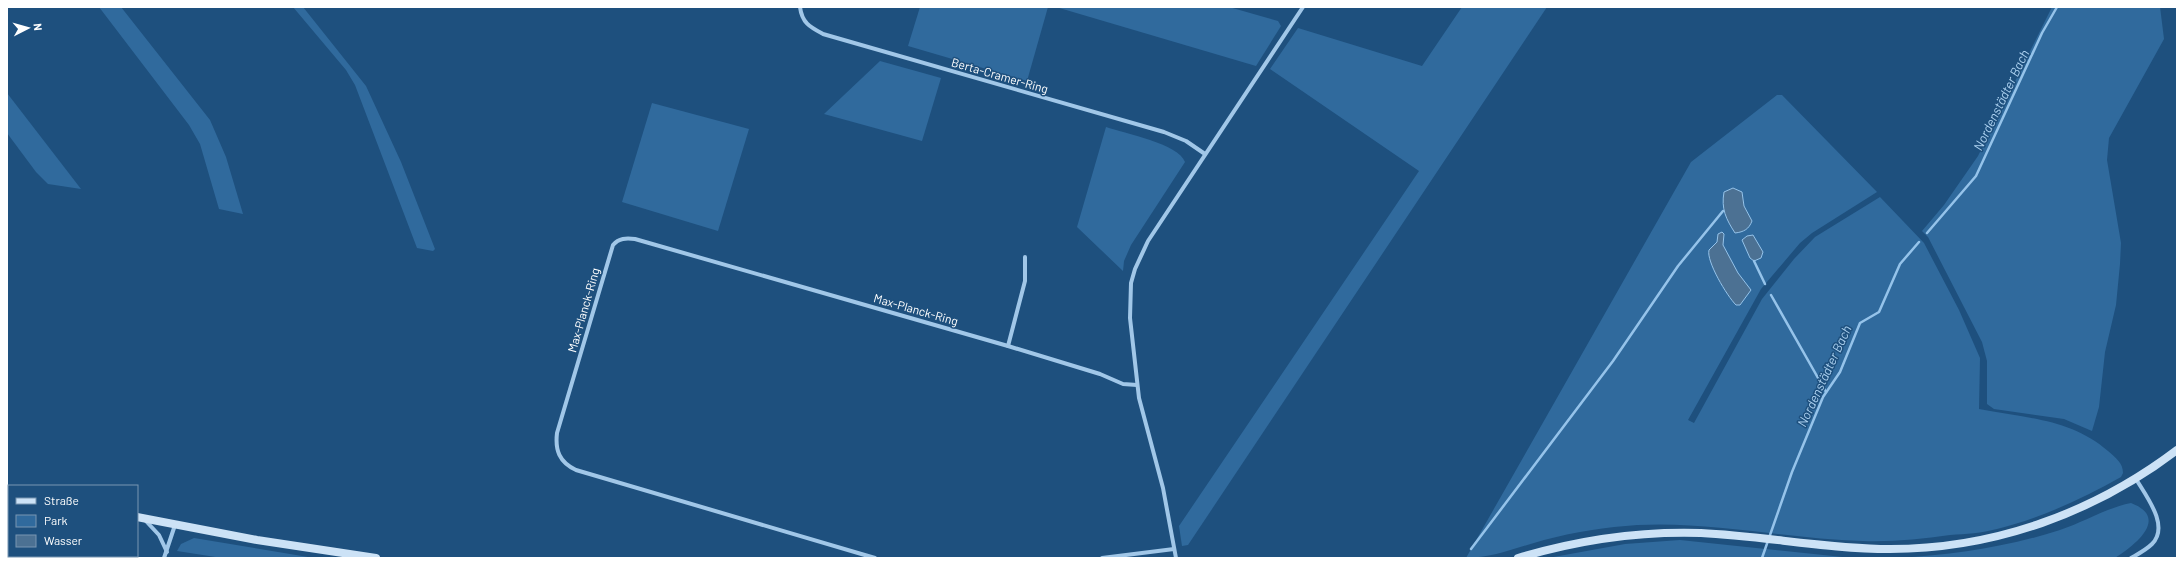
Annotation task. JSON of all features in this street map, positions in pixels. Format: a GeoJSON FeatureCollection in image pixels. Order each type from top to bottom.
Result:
{"type":"FeatureCollection","features":[{"type":"Feature","properties":{"kind":"main road"},"geometry":{"type":"LineString","coordinates":[[1518,558],[1591,540],[1646,534],[1702,533],[1780,541],[1890,549],[1969,542],[2043,523],[2091,504],[2136,479],[2177,450]]}},
{"type":"Feature","properties":{"kind":"main road"},"geometry":{"type":"LineString","coordinates":[[140,518],[376,558]]}},
{"type":"Feature","properties":{"kind":"street","name":"Berta-Cramer-Ring"},"geometry":{"type":"LineString","coordinates":[[800,7],[803,20],[806,24],[823,34],[1164,132],[1186,141],[1205,154]]}},
{"type":"Feature","properties":{"kind":"street"},"geometry":{"type":"LineString","coordinates":[[1176,558],[1163,488],[1137,385],[1129,302],[1135,269],[1148,241],[1303,7]]}},
{"type":"Feature","properties":{"kind":"street","name":"Max-Planck-Ring"},"geometry":{"type":"LineString","coordinates":[[875,558],[576,470],[564,462],[557,451],[557,432],[613,245],[621,239],[635,239],[1008,346],[1100,374],[1123,384],[1137,385]]}},
{"type":"Feature","properties":{"kind":"street"},"geometry":{"type":"LineString","coordinates":[[1008,346],[1025,281],[1024,257]]}},
{"type":"Feature","properties":{"kind":"street"},"geometry":{"type":"LineString","coordinates":[[2131,558],[2153,543],[2159,529],[2155,511],[2136,479]]}},
{"type":"Feature","properties":{"kind":"street"},"geometry":{"type":"LineString","coordinates":[[140,518],[160,535],[167,552]]}},
{"type":"Feature","properties":{"kind":"street"},"geometry":{"type":"LineString","coordinates":[[164,558],[175,525]]}},
{"type":"Feature","properties":{"kind":"street"},"geometry":{"type":"LineString","coordinates":[[1102,558],[1174,549]]}},
{"type":"Feature","properties":{"kind":"green space"},"geometry":{"type":"Polygon","coordinates":[[[99,7],[121,7],[210,120],[226,157],[243,214],[219,209],[200,144],[189,125],[99,7]]]}},
{"type":"Feature","properties":{"kind":"green space"},"geometry":{"type":"Polygon","coordinates":[[[293,7],[303,7],[366,86],[401,162],[435,249],[433,251],[417,248],[355,85],[346,70],[293,7]]]}},
{"type":"Feature","properties":{"kind":"green space"},"geometry":{"type":"Polygon","coordinates":[[[920,7],[1048,7],[1027,81],[908,46],[920,7]]]}},
{"type":"Feature","properties":{"kind":"green space"},"geometry":{"type":"Polygon","coordinates":[[[1056,7],[1229,7],[1278,21],[1281,26],[1256,66],[1056,7]]]}},
{"type":"Feature","properties":{"kind":"green space"},"geometry":{"type":"Polygon","coordinates":[[[1462,7],[1547,7],[1188,545],[1182,546],[1179,526],[1419,171],[1270,69],[1298,28],[1422,66],[1462,7]]]}},
{"type":"Feature","properties":{"kind":"green space"},"geometry":{"type":"Polygon","coordinates":[[[2052,7],[2160,7],[2164,39],[2109,138],[2107,160],[2121,243],[2120,264],[2116,305],[2105,352],[2099,407],[2092,431],[2064,419],[1994,409],[1987,404],[1987,361],[1982,342],[1928,237],[1922,231],[1944,205],[1978,156],[2052,7]]]}},
{"type":"Feature","properties":{"kind":"green space"},"geometry":{"type":"Polygon","coordinates":[[[880,61],[941,78],[922,141],[824,114],[880,61]]]}},
{"type":"Feature","properties":{"kind":"green space"},"geometry":{"type":"Polygon","coordinates":[[[7,93],[81,189],[48,184],[36,172],[7,133],[7,93]]]}},
{"type":"Feature","properties":{"kind":"green space"},"geometry":{"type":"Polygon","coordinates":[[[1777,95],[1782,95],[1877,192],[1812,233],[1800,243],[1761,289],[1688,420],[1694,423],[1762,299],[1794,259],[1815,237],[1880,197],[1924,243],[1959,310],[1980,358],[1979,409],[2047,421],[2079,432],[2094,440],[2116,458],[2123,469],[2121,477],[2091,493],[2045,514],[2013,525],[1974,533],[1906,540],[1863,541],[1835,540],[1694,526],[1665,524],[1637,525],[1579,532],[1555,537],[1496,554],[1476,558],[1466,558],[1691,162],[1777,95]],[[1743,198],[1735,233],[1752,221],[1744,206],[1743,198]]]}},
{"type":"Feature","properties":{"kind":"green space"},"geometry":{"type":"Polygon","coordinates":[[[652,103],[749,129],[718,231],[622,202],[652,103]]]}},
{"type":"Feature","properties":{"kind":"green space"},"geometry":{"type":"Polygon","coordinates":[[[1106,127],[1162,145],[1173,150],[1181,156],[1185,162],[1131,245],[1124,261],[1123,271],[1077,227],[1106,127]]]}},
{"type":"Feature","properties":{"kind":"green space"},"geometry":{"type":"Polygon","coordinates":[[[2131,503],[2142,509],[2148,516],[2148,524],[2139,539],[2115,558],[1898,558],[1939,555],[2000,546],[2060,530],[2113,508],[2131,503]]]}},
{"type":"Feature","properties":{"kind":"green space"},"geometry":{"type":"Polygon","coordinates":[[[194,538],[314,558],[222,558],[177,551],[181,544],[194,538]]]}},
{"type":"Feature","properties":{"kind":"green space"},"geometry":{"type":"Polygon","coordinates":[[[1680,540],[1852,558],[1548,558],[1625,544],[1680,540]]]}},
{"type":"Feature","properties":{"kind":"water"},"geometry":{"type":"Polygon","coordinates":[[[1733,188],[1742,192],[1744,206],[1752,221],[1746,230],[1735,233],[1729,223],[1723,204],[1724,192],[1733,188]]]}},
{"type":"Feature","properties":{"kind":"water"},"geometry":{"type":"Polygon","coordinates":[[[1722,232],[1724,234],[1723,245],[1738,273],[1751,290],[1740,305],[1736,305],[1723,287],[1714,270],[1709,255],[1709,250],[1717,242],[1718,234],[1722,232]]]}},
{"type":"Feature","properties":{"kind":"water"},"geometry":{"type":"Polygon","coordinates":[[[1753,235],[1763,252],[1761,258],[1754,261],[1750,258],[1742,240],[1747,236],[1753,235]]]}},
{"type":"Feature","properties":{"kind":"waterway","name":"Nordenstädter Bach"},"geometry":{"type":"LineString","coordinates":[[1927,233],[1976,176],[2042,33],[2057,7]]}},
{"type":"Feature","properties":{"kind":"waterway"},"geometry":{"type":"LineString","coordinates":[[1471,549],[1613,361],[1678,266],[1723,211]]}},
{"type":"Feature","properties":{"kind":"waterway","name":"Nordenstädter Bach"},"geometry":{"type":"LineString","coordinates":[[1762,558],[1792,472],[1823,397],[1840,372],[1860,323],[1879,312],[1900,264],[1919,242]]}},
{"type":"Feature","properties":{"kind":"waterway"},"geometry":{"type":"LineString","coordinates":[[1754,261],[1765,284]]}},
{"type":"Feature","properties":{"kind":"waterway"},"geometry":{"type":"LineString","coordinates":[[1771,295],[1826,392]]}}]}
